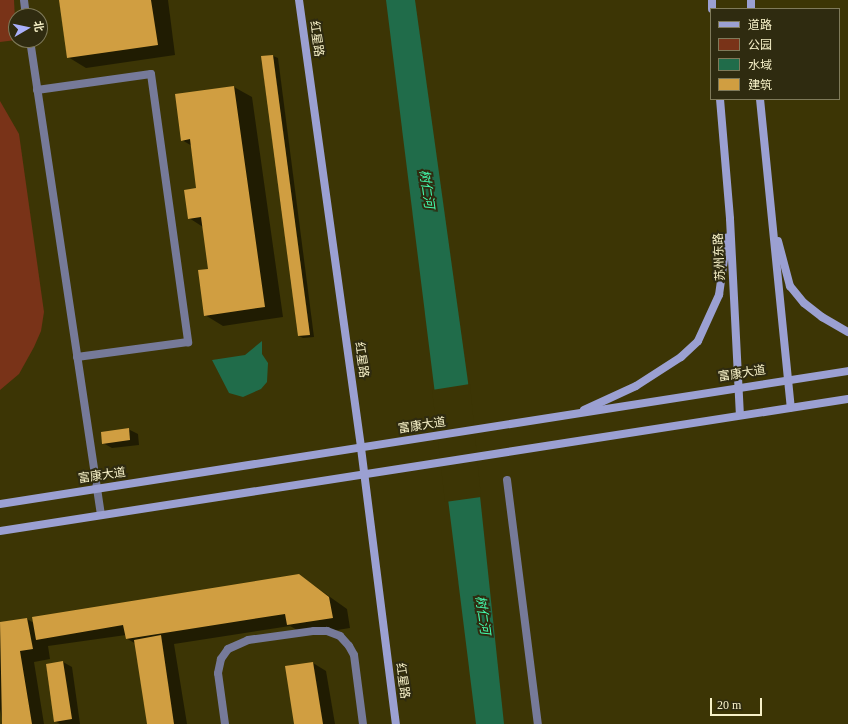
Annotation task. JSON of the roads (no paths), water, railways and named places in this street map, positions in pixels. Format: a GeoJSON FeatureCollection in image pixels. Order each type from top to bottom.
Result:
{"type":"FeatureCollection","features":[{"type":"Feature","properties":{"kind":"street","name":"红星路"},"geometry":{"type":"LineString","coordinates":[[299,0],[362,448],[363,474],[396,724]]}},
{"type":"Feature","properties":{"kind":"street","name":"苏州东路"},"geometry":{"type":"LineString","coordinates":[[720,100],[730,219],[740,415]]}},
{"type":"Feature","properties":{"kind":"street"},"geometry":{"type":"LineString","coordinates":[[760,100],[791,407]]}},
{"type":"Feature","properties":{"kind":"street"},"geometry":{"type":"LineString","coordinates":[[771,216],[790,286],[804,303],[822,317],[848,332]]}},
{"type":"Feature","properties":{"kind":"street"},"geometry":{"type":"LineString","coordinates":[[573,415],[636,386],[681,357],[698,341],[719,295],[730,219]]}},
{"type":"Feature","properties":{"kind":"street","name":"富康大道"},"geometry":{"type":"LineString","coordinates":[[0,504],[573,415],[789,379],[848,371]]}},
{"type":"Feature","properties":{"kind":"street"},"geometry":{"type":"LineString","coordinates":[[0,531],[848,399]]}},
{"type":"Feature","properties":{"kind":"lane"},"geometry":{"type":"LineString","coordinates":[[31,48],[101,515]]}},
{"type":"Feature","properties":{"kind":"lane"},"geometry":{"type":"LineString","coordinates":[[37,90],[151,74],[188,342],[77,357]]}},
{"type":"Feature","properties":{"kind":"lane"},"geometry":{"type":"LineString","coordinates":[[507,480],[538,724]]}},
{"type":"Feature","properties":{"kind":"lane"},"geometry":{"type":"LineString","coordinates":[[225,724],[218,673],[221,658],[228,649],[248,640],[314,631],[326,631],[340,636],[349,646],[354,655],[363,724]]}},
{"type":"Feature","properties":{"kind":"water","name":"树仁河"},"geometry":{"type":"Polygon","coordinates":[[[386,0],[415,0],[468,382],[504,724],[476,724],[386,0]]]}},
{"type":"Feature","properties":{"kind":"water"},"geometry":{"type":"Polygon","coordinates":[[[262,341],[262,354],[268,363],[267,382],[261,389],[243,397],[229,393],[212,360],[245,355],[262,341]]]}}]}
